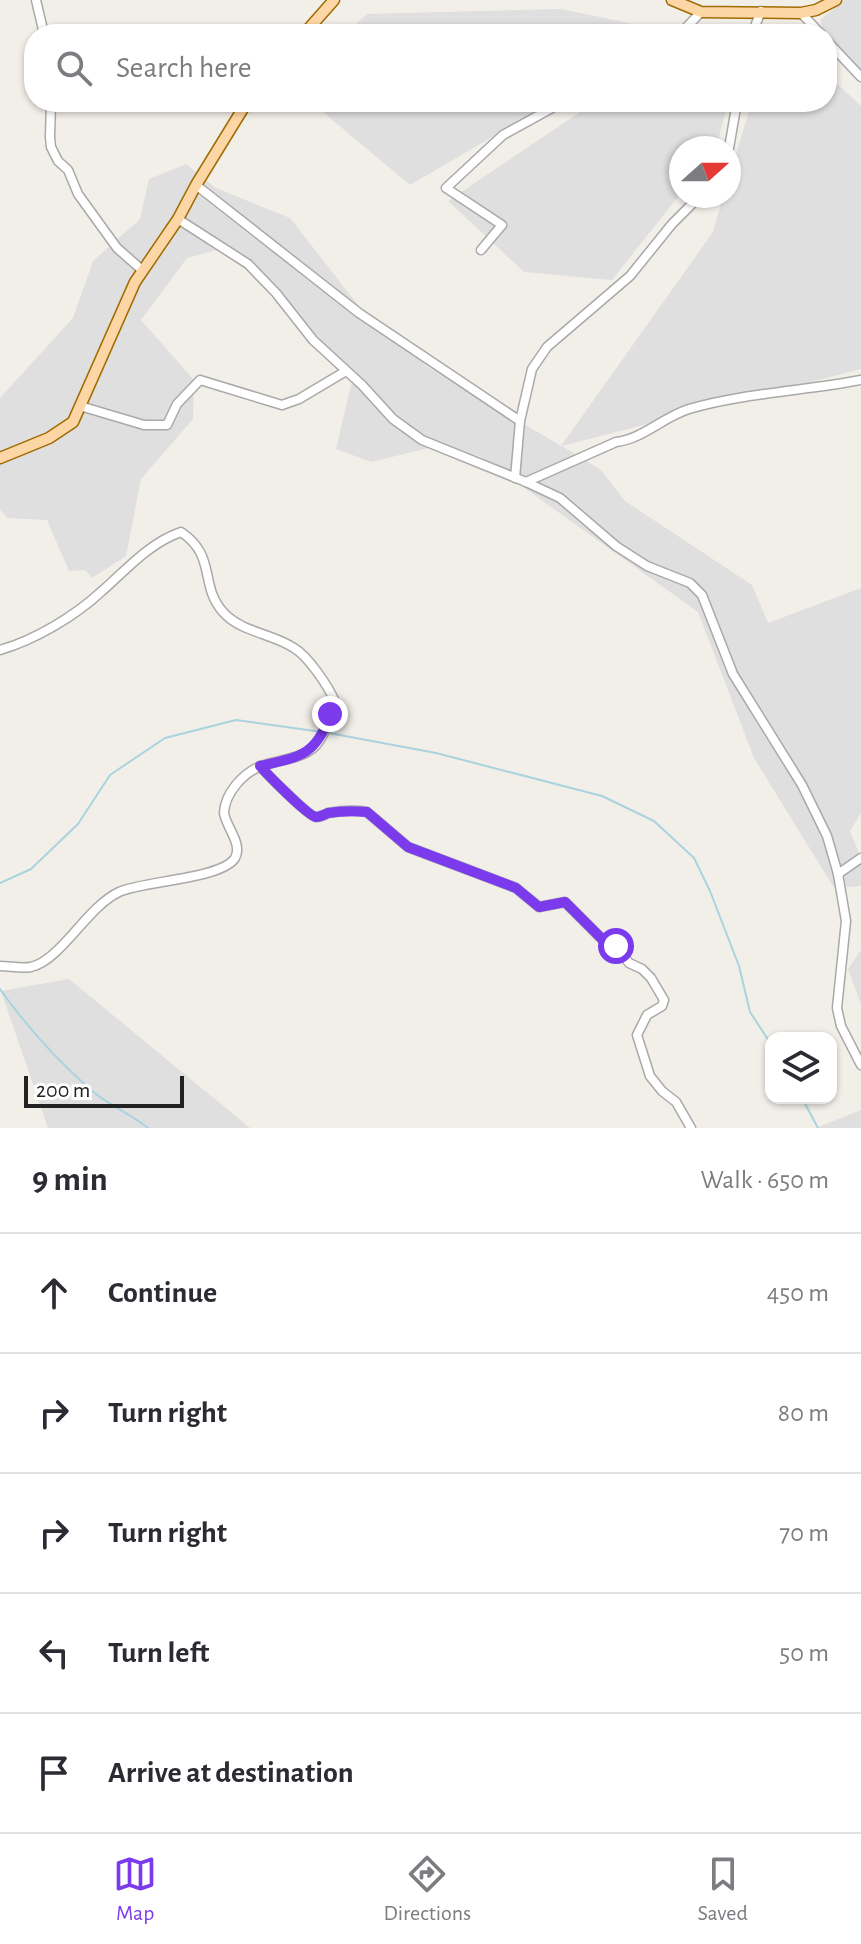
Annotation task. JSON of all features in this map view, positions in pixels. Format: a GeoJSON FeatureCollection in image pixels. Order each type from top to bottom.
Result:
{"type":"FeatureCollection","features":[{"type":"Feature","properties":{"kind":"main road"},"geometry":{"type":"LineString","coordinates":[[313,24],[334,0]]}},
{"type":"Feature","properties":{"kind":"main road"},"geometry":{"type":"LineString","coordinates":[[672,0],[701,12],[801,13],[816,10],[836,0]]}},
{"type":"Feature","properties":{"kind":"main road"},"geometry":{"type":"LineString","coordinates":[[0,458],[65,430],[73,422],[123,306],[142,270],[178,219],[241,112]]}},
{"type":"Feature","properties":{"kind":"street"},"geometry":{"type":"LineString","coordinates":[[36,0],[42,24]]}},
{"type":"Feature","properties":{"kind":"street"},"geometry":{"type":"LineString","coordinates":[[756,24],[761,11]]}},
{"type":"Feature","properties":{"kind":"street"},"geometry":{"type":"LineString","coordinates":[[690,24],[701,12]]}},
{"type":"Feature","properties":{"kind":"street"},"geometry":{"type":"LineString","coordinates":[[801,13],[811,24]]}},
{"type":"Feature","properties":{"kind":"street"},"geometry":{"type":"LineString","coordinates":[[837,52],[861,77]]}},
{"type":"Feature","properties":{"kind":"street"},"geometry":{"type":"LineString","coordinates":[[51,112],[51,147],[58,161],[68,170],[78,194],[117,248],[142,270]]}},
{"type":"Feature","properties":{"kind":"street"},"geometry":{"type":"LineString","coordinates":[[481,250],[502,225],[446,188],[503,135],[540,112]]}},
{"type":"Feature","properties":{"kind":"street"},"geometry":{"type":"LineString","coordinates":[[731,136],[735,112]]}},
{"type":"Feature","properties":{"kind":"street"},"geometry":{"type":"LineString","coordinates":[[196,185],[359,313],[520,421]]}},
{"type":"Feature","properties":{"kind":"street"},"geometry":{"type":"LineString","coordinates":[[515,478],[520,421],[532,369],[547,347],[630,276],[688,208]]}},
{"type":"Feature","properties":{"kind":"street"},"geometry":{"type":"LineString","coordinates":[[178,219],[248,264],[276,293],[313,340],[393,419],[422,440],[560,498],[616,546],[690,583],[702,595],[733,674],[817,813],[838,874],[846,921],[837,1008],[841,1026],[861,1065]]}},
{"type":"Feature","properties":{"kind":"street"},"geometry":{"type":"LineString","coordinates":[[80,406],[144,425],[167,425],[177,404],[200,380],[282,405],[299,399],[346,371]]}},
{"type":"Feature","properties":{"kind":"street"},"geometry":{"type":"LineString","coordinates":[[526,482],[616,442],[627,441],[685,410],[861,380]]}},
{"type":"Feature","properties":{"kind":"street"},"geometry":{"type":"LineString","coordinates":[[0,650],[41,632],[77,610],[147,552],[181,532],[193,540],[204,555],[214,597],[223,611],[256,633],[295,648],[330,690],[335,702],[324,733],[311,751],[260,766],[237,784],[224,806],[225,821],[237,849],[234,860],[229,864],[204,873],[120,891],[101,902],[65,941],[36,965],[0,966]]}},
{"type":"Feature","properties":{"kind":"street"},"geometry":{"type":"LineString","coordinates":[[260,766],[270,780],[286,790],[307,813],[317,817],[329,813],[367,812],[408,847],[516,888],[539,907],[565,902],[604,941],[612,941],[629,963],[651,978],[664,1000],[662,1006],[647,1015],[637,1035],[650,1076],[676,1102],[691,1128]]}},
{"type":"Feature","properties":{"kind":"street"},"geometry":{"type":"LineString","coordinates":[[838,874],[861,858]]}},
{"type":"Feature","properties":{"kind":"shaded area"},"geometry":{"type":"Polygon","coordinates":[[[845,0],[861,0],[861,71],[837,44],[837,24],[822,24],[820,20],[845,0]]]}},
{"type":"Feature","properties":{"kind":"shaded area"},"geometry":{"type":"Polygon","coordinates":[[[561,9],[633,24],[356,24],[367,14],[561,9]]]}},
{"type":"Feature","properties":{"kind":"shaded area"},"geometry":{"type":"Polygon","coordinates":[[[837,83],[861,106],[861,369],[562,446],[601,470],[625,501],[752,585],[768,623],[861,588],[861,813],[850,831],[861,858],[861,886],[834,888],[754,758],[698,612],[481,457],[445,444],[371,462],[336,449],[353,377],[298,323],[256,266],[224,248],[187,258],[141,320],[194,380],[193,419],[141,479],[126,556],[92,578],[85,570],[69,571],[47,520],[8,518],[0,510],[0,398],[73,318],[93,261],[140,219],[149,179],[186,164],[216,188],[290,218],[365,314],[428,367],[561,446],[713,232],[720,208],[741,208],[741,138],[749,112],[837,112],[837,83]]]}},
{"type":"Feature","properties":{"kind":"shaded area"},"geometry":{"type":"Polygon","coordinates":[[[323,112],[535,112],[410,185],[323,112]]]}},
{"type":"Feature","properties":{"kind":"shaded area"},"geometry":{"type":"Polygon","coordinates":[[[580,112],[725,112],[719,136],[669,136],[669,208],[612,280],[524,272],[448,201],[580,112]]]}},
{"type":"Feature","properties":{"kind":"shaded area"},"geometry":{"type":"Polygon","coordinates":[[[861,950],[861,1004],[848,969],[861,950]]]}},
{"type":"Feature","properties":{"kind":"shaded area"},"geometry":{"type":"Polygon","coordinates":[[[69,979],[250,1128],[48,1128],[1,991],[69,979]]]}},
{"type":"Feature","properties":{"kind":"shaded area"},"geometry":{"type":"Polygon","coordinates":[[[861,1110],[861,1128],[816,1128],[861,1110]]]}},
{"type":"Feature","properties":{"kind":"waterway"},"geometry":{"type":"LineString","coordinates":[[0,883],[31,869],[78,824],[110,775],[165,738],[236,720],[322,732]]}},
{"type":"Feature","properties":{"kind":"waterway"},"geometry":{"type":"LineString","coordinates":[[329,733],[436,753],[602,796],[654,821],[694,858],[739,966],[750,1012],[765,1035]]}},
{"type":"Feature","properties":{"kind":"waterway"},"geometry":{"type":"LineString","coordinates":[[0,989],[31,1029],[78,1079],[148,1128]]}},
{"type":"Feature","properties":{"kind":"waterway"},"geometry":{"type":"LineString","coordinates":[[805,1104],[818,1128]]}},
{"type":"Feature","properties":{"kind":"route"},"geometry":{"type":"LineString","coordinates":[[330,714],[324,733],[311,751],[260,766],[270,780],[286,790],[307,813],[317,817],[329,813],[367,812],[408,847],[516,888],[539,907],[557,906],[565,902],[604,941],[612,941],[616,946]]}}]}
